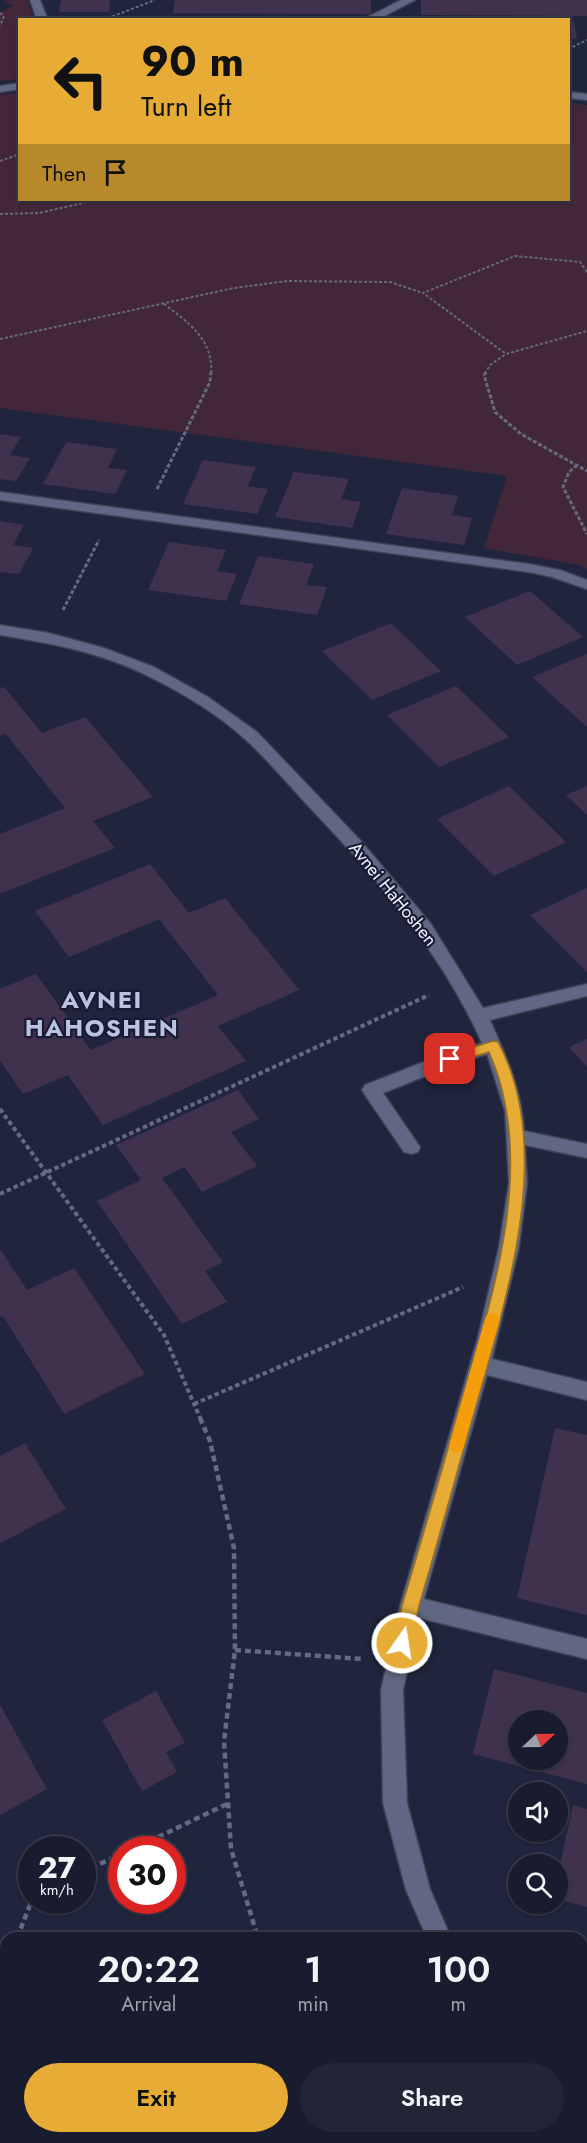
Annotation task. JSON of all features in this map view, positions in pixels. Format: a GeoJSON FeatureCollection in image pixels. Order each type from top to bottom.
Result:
{"type":"FeatureCollection","features":[{"type":"Feature","properties":{"kind":"street"},"geometry":{"type":"LineString","coordinates":[[35,0],[42,18]]}},
{"type":"Feature","properties":{"kind":"street"},"geometry":{"type":"LineString","coordinates":[[370,18],[410,0]]}},
{"type":"Feature","properties":{"kind":"street"},"geometry":{"type":"LineString","coordinates":[[0,89],[18,86]]}},
{"type":"Feature","properties":{"kind":"street"},"geometry":{"type":"LineString","coordinates":[[570,95],[587,97]]}},
{"type":"Feature","properties":{"kind":"street"},"geometry":{"type":"LineString","coordinates":[[0,496],[529,568],[555,573],[587,585]]}},
{"type":"Feature","properties":{"kind":"street","name":"Avnei HaHoshen"},"geometry":{"type":"LineString","coordinates":[[0,630],[49,638],[99,651],[149,670],[203,701],[251,736],[355,845],[425,928],[479,1016],[501,1065],[514,1111],[518,1183],[504,1270],[480,1365],[411,1606],[392,1690],[395,1803],[418,1890],[436,1932]]}},
{"type":"Feature","properties":{"kind":"street"},"geometry":{"type":"LineString","coordinates":[[479,1016],[587,990]]}},
{"type":"Feature","properties":{"kind":"street"},"geometry":{"type":"LineString","coordinates":[[411,1147],[371,1090],[450,1059],[493,1046]]}},
{"type":"Feature","properties":{"kind":"street"},"geometry":{"type":"LineString","coordinates":[[515,1136],[587,1151]]}},
{"type":"Feature","properties":{"kind":"street"},"geometry":{"type":"LineString","coordinates":[[480,1365],[587,1391]]}},
{"type":"Feature","properties":{"kind":"street"},"geometry":{"type":"LineString","coordinates":[[411,1606],[587,1649]]}},
{"type":"Feature","properties":{"kind":"path"},"geometry":{"type":"LineString","coordinates":[[108,18],[155,0]]}},
{"type":"Feature","properties":{"kind":"path"},"geometry":{"type":"LineString","coordinates":[[0,13],[4,16],[0,26]]}},
{"type":"Feature","properties":{"kind":"path"},"geometry":{"type":"LineString","coordinates":[[570,48],[587,40]]}},
{"type":"Feature","properties":{"kind":"path"},"geometry":{"type":"LineString","coordinates":[[0,161],[18,155]]}},
{"type":"Feature","properties":{"kind":"path"},"geometry":{"type":"LineString","coordinates":[[0,214],[39,213],[92,201]]}},
{"type":"Feature","properties":{"kind":"path"},"geometry":{"type":"LineString","coordinates":[[423,292],[515,256],[580,262],[587,272]]}},
{"type":"Feature","properties":{"kind":"path"},"geometry":{"type":"LineString","coordinates":[[0,339],[234,288],[287,281],[390,282],[423,292],[506,354]]}},
{"type":"Feature","properties":{"kind":"path"},"geometry":{"type":"LineString","coordinates":[[144,516],[210,381],[213,364],[208,346],[198,331],[164,303]]}},
{"type":"Feature","properties":{"kind":"path"},"geometry":{"type":"LineString","coordinates":[[587,332],[506,354],[490,365],[484,375],[495,412],[521,434],[587,471]]}},
{"type":"Feature","properties":{"kind":"path"},"geometry":{"type":"LineString","coordinates":[[577,465],[569,472],[563,487],[587,534]]}},
{"type":"Feature","properties":{"kind":"path"},"geometry":{"type":"LineString","coordinates":[[49,638],[113,511]]}},
{"type":"Feature","properties":{"kind":"path"},"geometry":{"type":"LineString","coordinates":[[0,1194],[458,981]]}},
{"type":"Feature","properties":{"kind":"path"},"geometry":{"type":"LineString","coordinates":[[0,1109],[164,1335],[210,1441],[234,1548],[235,1650],[224,1741],[231,1849],[256,1932]]}},
{"type":"Feature","properties":{"kind":"path"},"geometry":{"type":"LineString","coordinates":[[194,1404],[504,1270]]}},
{"type":"Feature","properties":{"kind":"path"},"geometry":{"type":"LineString","coordinates":[[235,1650],[398,1662]]}},
{"type":"Feature","properties":{"kind":"path"},"geometry":{"type":"LineString","coordinates":[[159,1836],[229,1803]]}},
{"type":"Feature","properties":{"kind":"path"},"geometry":{"type":"LineString","coordinates":[[19,1932],[26,1914]]}},
{"type":"Feature","properties":{"kind":"shaded area"},"geometry":{"type":"Polygon","coordinates":[[[4,0],[27,0],[34,18],[18,18],[18,79],[0,81],[0,12],[13,6],[4,0]]]}},
{"type":"Feature","properties":{"kind":"shaded area"},"geometry":{"type":"Polygon","coordinates":[[[18,93],[18,201],[570,201],[570,103],[587,105],[587,569],[579,565],[484,548],[507,476],[0,408],[0,95],[18,93]]]}},
{"type":"Feature","properties":{"kind":"building"},"geometry":{"type":"Polygon","coordinates":[[[61,0],[110,0],[109,12],[59,12],[61,0]]]}},
{"type":"Feature","properties":{"kind":"building"},"geometry":{"type":"Polygon","coordinates":[[[175,0],[371,0],[371,14],[173,13],[175,0]]]}},
{"type":"Feature","properties":{"kind":"building"},"geometry":{"type":"Polygon","coordinates":[[[421,0],[587,0],[587,16],[421,15],[421,0]]]}},
{"type":"Feature","properties":{"kind":"building"},"geometry":{"type":"Polygon","coordinates":[[[123,17],[198,17],[198,18],[123,17]]]}},
{"type":"Feature","properties":{"kind":"building"},"geometry":{"type":"Polygon","coordinates":[[[570,22],[574,22],[577,39],[570,39],[570,22]]]}},
{"type":"Feature","properties":{"kind":"building"},"geometry":{"type":"Polygon","coordinates":[[[0,434],[21,437],[10,455],[30,458],[16,481],[0,479],[0,434]]]}},
{"type":"Feature","properties":{"kind":"building"},"geometry":{"type":"Polygon","coordinates":[[[66,442],[117,449],[108,468],[127,470],[115,494],[43,484],[66,442]]]}},
{"type":"Feature","properties":{"kind":"building"},"geometry":{"type":"Polygon","coordinates":[[[203,460],[256,467],[248,486],[268,489],[257,514],[183,504],[203,460]]]}},
{"type":"Feature","properties":{"kind":"building"},"geometry":{"type":"Polygon","coordinates":[[[294,472],[349,479],[341,499],[361,502],[352,528],[275,517],[294,472]]]}},
{"type":"Feature","properties":{"kind":"building"},"geometry":{"type":"Polygon","coordinates":[[[402,488],[458,496],[452,515],[472,518],[464,545],[386,534],[402,488]]]}},
{"type":"Feature","properties":{"kind":"building"},"geometry":{"type":"Polygon","coordinates":[[[0,521],[24,525],[13,545],[33,548],[19,574],[0,572],[0,521]]]}},
{"type":"Feature","properties":{"kind":"building"},"geometry":{"type":"Polygon","coordinates":[[[169,542],[226,550],[217,571],[237,574],[226,601],[148,590],[169,542]]]}},
{"type":"Feature","properties":{"kind":"building"},"geometry":{"type":"Polygon","coordinates":[[[258,556],[314,564],[306,585],[327,587],[317,615],[239,604],[258,556]]]}},
{"type":"Feature","properties":{"kind":"building"},"geometry":{"type":"Polygon","coordinates":[[[530,591],[583,637],[517,665],[465,617],[530,591]]]}},
{"type":"Feature","properties":{"kind":"building"},"geometry":{"type":"Polygon","coordinates":[[[391,623],[441,671],[372,700],[322,651],[391,623]]]}},
{"type":"Feature","properties":{"kind":"building"},"geometry":{"type":"Polygon","coordinates":[[[587,654],[587,727],[532,677],[587,654]]]}},
{"type":"Feature","properties":{"kind":"building"},"geometry":{"type":"Polygon","coordinates":[[[456,686],[509,737],[439,767],[387,715],[456,686]]]}},
{"type":"Feature","properties":{"kind":"building"},"geometry":{"type":"Polygon","coordinates":[[[4,687],[42,733],[85,717],[153,797],[93,821],[115,848],[0,894],[0,834],[65,808],[6,734],[0,736],[0,688],[4,687]]]}},
{"type":"Feature","properties":{"kind":"building"},"geometry":{"type":"Polygon","coordinates":[[[509,786],[566,842],[494,876],[437,819],[509,786]]]}},
{"type":"Feature","properties":{"kind":"building"},"geometry":{"type":"Polygon","coordinates":[[[587,786],[587,815],[566,795],[587,786]]]}},
{"type":"Feature","properties":{"kind":"building"},"geometry":{"type":"Polygon","coordinates":[[[150,864],[189,913],[225,898],[299,990],[218,1026],[246,1061],[103,1125],[68,1075],[23,1094],[0,1060],[0,989],[36,974],[91,1050],[218,995],[159,919],[69,957],[35,911],[150,864]]]}},
{"type":"Feature","properties":{"kind":"building"},"geometry":{"type":"Polygon","coordinates":[[[587,888],[587,972],[530,915],[587,888]]]}},
{"type":"Feature","properties":{"kind":"building"},"geometry":{"type":"Polygon","coordinates":[[[587,1039],[587,1067],[569,1047],[587,1039]]]}},
{"type":"Feature","properties":{"kind":"building"},"geometry":{"type":"Polygon","coordinates":[[[238,1090],[259,1119],[231,1132],[257,1166],[202,1192],[184,1167],[162,1178],[223,1262],[205,1271],[227,1302],[182,1324],[97,1201],[141,1180],[116,1145],[238,1090]]]}},
{"type":"Feature","properties":{"kind":"building"},"geometry":{"type":"Polygon","coordinates":[[[0,1249],[27,1290],[74,1268],[145,1374],[64,1414],[3,1316],[0,1317],[0,1249]]]}},
{"type":"Feature","properties":{"kind":"building"},"geometry":{"type":"Polygon","coordinates":[[[555,1428],[587,1435],[587,1615],[517,1598],[555,1428]]]}},
{"type":"Feature","properties":{"kind":"building"},"geometry":{"type":"Polygon","coordinates":[[[25,1443],[66,1509],[0,1543],[0,1456],[25,1443]]]}},
{"type":"Feature","properties":{"kind":"building"},"geometry":{"type":"Polygon","coordinates":[[[494,1669],[587,1693],[587,1784],[534,1770],[568,1770],[568,1710],[508,1710],[508,1763],[473,1754],[494,1669]]]}},
{"type":"Feature","properties":{"kind":"building"},"geometry":{"type":"Polygon","coordinates":[[[156,1691],[185,1743],[166,1752],[177,1772],[142,1791],[102,1720],[156,1691]]]}},
{"type":"Feature","properties":{"kind":"building"},"geometry":{"type":"Polygon","coordinates":[[[0,1705],[47,1789],[0,1815],[0,1705]]]}},
{"type":"Feature","properties":{"kind":"building"},"geometry":{"type":"Polygon","coordinates":[[[573,1805],[587,1809],[587,1907],[568,1902],[568,1854],[562,1854],[565,1842],[568,1842],[568,1828],[573,1805]]]}},
{"type":"Feature","properties":{"kind":"slow traffic"},"geometry":{"type":"LineString","coordinates":[[456,1446],[492,1319]]}},
{"type":"Feature","properties":{"kind":"district","name":"AVNEI HAHOSHEN"},"geometry":{"type":"Point","coordinates":[102,1013]}},
{"type":"Feature","properties":{"kind":"route"},"geometry":{"type":"LineString","coordinates":[[402,1643],[488,1337],[509,1247],[518,1183],[514,1111],[493,1046],[450,1059]]}}]}
